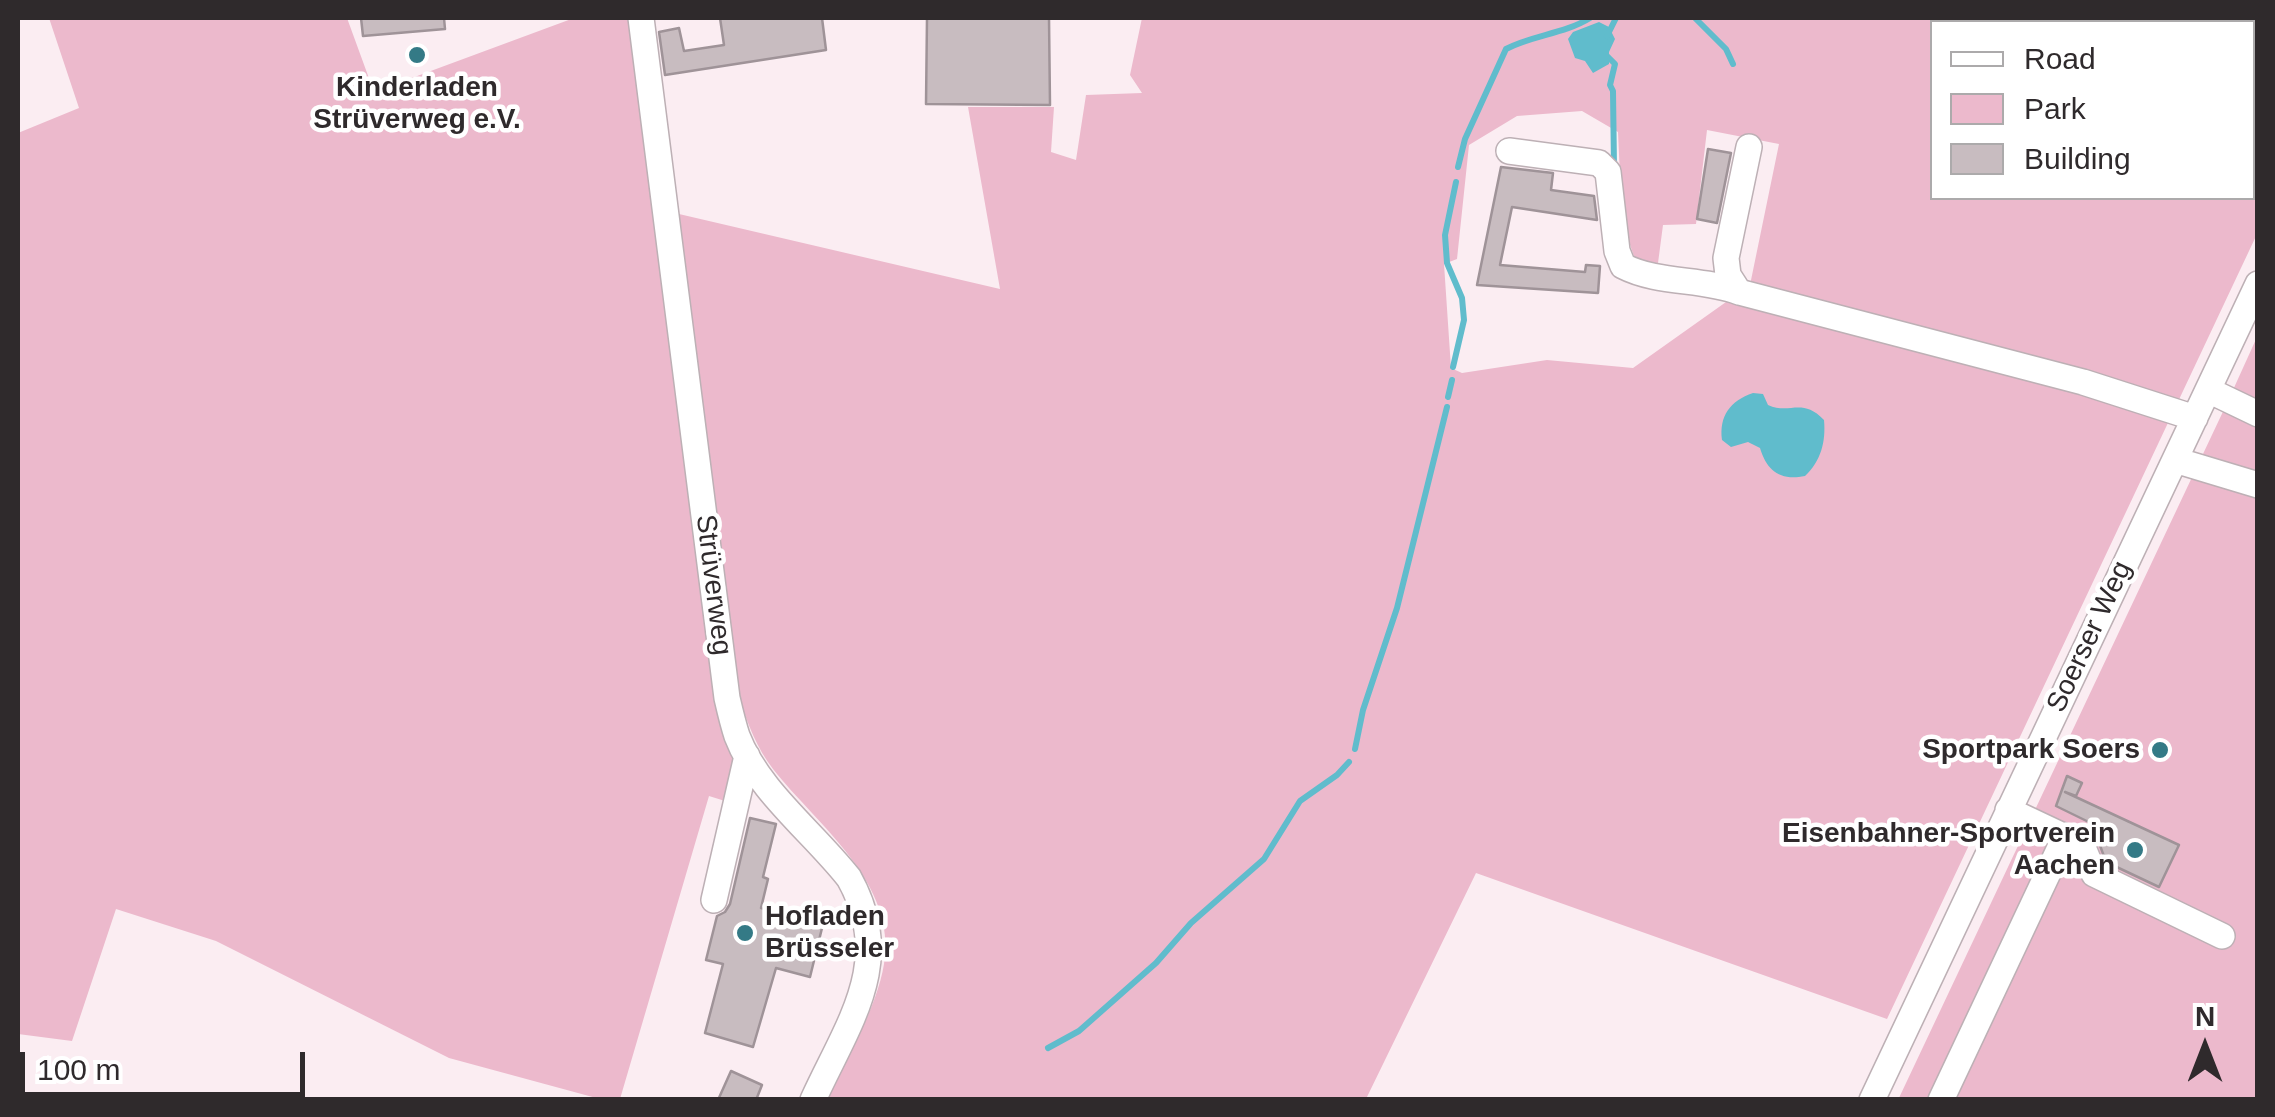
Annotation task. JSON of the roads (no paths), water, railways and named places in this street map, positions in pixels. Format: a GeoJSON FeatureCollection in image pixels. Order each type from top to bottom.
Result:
{"type":"FeatureCollection","features":[{"type":"Feature","properties":{"kind":"street","name":"Strüverweg"},"geometry":{"type":"LineString","coordinates":[[640,18],[727,698],[747,756],[849,878],[868,928],[870,968],[864,989],[813,1100]]}},
{"type":"Feature","properties":{"kind":"street"},"geometry":{"type":"LineString","coordinates":[[1739,292],[1728,275],[1726,258],[1749,147]]}},
{"type":"Feature","properties":{"kind":"street"},"geometry":{"type":"LineString","coordinates":[[1509,150],[1599,162],[1608,172],[1617,251],[1623,266],[1638,274],[1719,284],[2083,382],[2195,418]]}},
{"type":"Feature","properties":{"kind":"street","name":"Soerser Weg"},"geometry":{"type":"LineString","coordinates":[[1872,1100],[2258,284]]}},
{"type":"Feature","properties":{"kind":"street"},"geometry":{"type":"LineString","coordinates":[[2208,390],[2258,414]]}},
{"type":"Feature","properties":{"kind":"street"},"geometry":{"type":"LineString","coordinates":[[2175,460],[2258,486]]}},
{"type":"Feature","properties":{"kind":"street"},"geometry":{"type":"LineString","coordinates":[[714,900],[747,756]]}},
{"type":"Feature","properties":{"kind":"street"},"geometry":{"type":"LineString","coordinates":[[2008,810],[2082,845],[2094,874],[2222,936]]}},
{"type":"Feature","properties":{"kind":"street"},"geometry":{"type":"LineString","coordinates":[[1941,1100],[2065,836]]}},
{"type":"Feature","properties":{"kind":"water"},"geometry":{"type":"Polygon","coordinates":[[[1599,22],[1609,27],[1615,39],[1609,64],[1593,73],[1585,61],[1575,58],[1568,39],[1573,32],[1599,22]]]}},
{"type":"Feature","properties":{"kind":"water"},"geometry":{"type":"Polygon","coordinates":[[[1753,393],[1763,394],[1768,405],[1809,409],[1824,420],[1821,451],[1805,476],[1776,473],[1766,463],[1760,448],[1748,442],[1731,447],[1722,440],[1722,424],[1728,411],[1738,400],[1753,393]]]}},
{"type":"Feature","properties":{"kind":"waterway"},"geometry":{"type":"LineString","coordinates":[[1458,167],[1465,139],[1506,49],[1590,18]]}},
{"type":"Feature","properties":{"kind":"waterway"},"geometry":{"type":"LineString","coordinates":[[1607,36],[1616,18]]}},
{"type":"Feature","properties":{"kind":"waterway"},"geometry":{"type":"LineString","coordinates":[[1695,18],[1726,49],[1733,64]]}},
{"type":"Feature","properties":{"kind":"waterway"},"geometry":{"type":"LineString","coordinates":[[1606,55],[1615,64],[1610,85],[1614,167]]}},
{"type":"Feature","properties":{"kind":"waterway"},"geometry":{"type":"LineString","coordinates":[[1453,367],[1464,320],[1462,298],[1447,263],[1445,235],[1456,182]]}},
{"type":"Feature","properties":{"kind":"waterway"},"geometry":{"type":"LineString","coordinates":[[1448,397],[1452,380]]}},
{"type":"Feature","properties":{"kind":"waterway"},"geometry":{"type":"LineString","coordinates":[[1355,749],[1363,710],[1397,608],[1447,407]]}},
{"type":"Feature","properties":{"kind":"waterway"},"geometry":{"type":"LineString","coordinates":[[1048,1048],[1079,1031],[1156,963],[1191,923],[1264,859],[1300,801],[1349,762]]}},
{"type":"Feature","properties":{"kind":"place","name":"Kinderladen Strüverweg e.V."},"geometry":{"type":"Point","coordinates":[417,55]}},
{"type":"Feature","properties":{"kind":"place","name":"Sportpark Soers"},"geometry":{"type":"Point","coordinates":[2160,750]}},
{"type":"Feature","properties":{"kind":"place","name":"Eisenbahner-Sportverein Aachen"},"geometry":{"type":"Point","coordinates":[2135,850]}},
{"type":"Feature","properties":{"kind":"place","name":"Hofladen Brüsseler"},"geometry":{"type":"Point","coordinates":[745,933]}}]}
